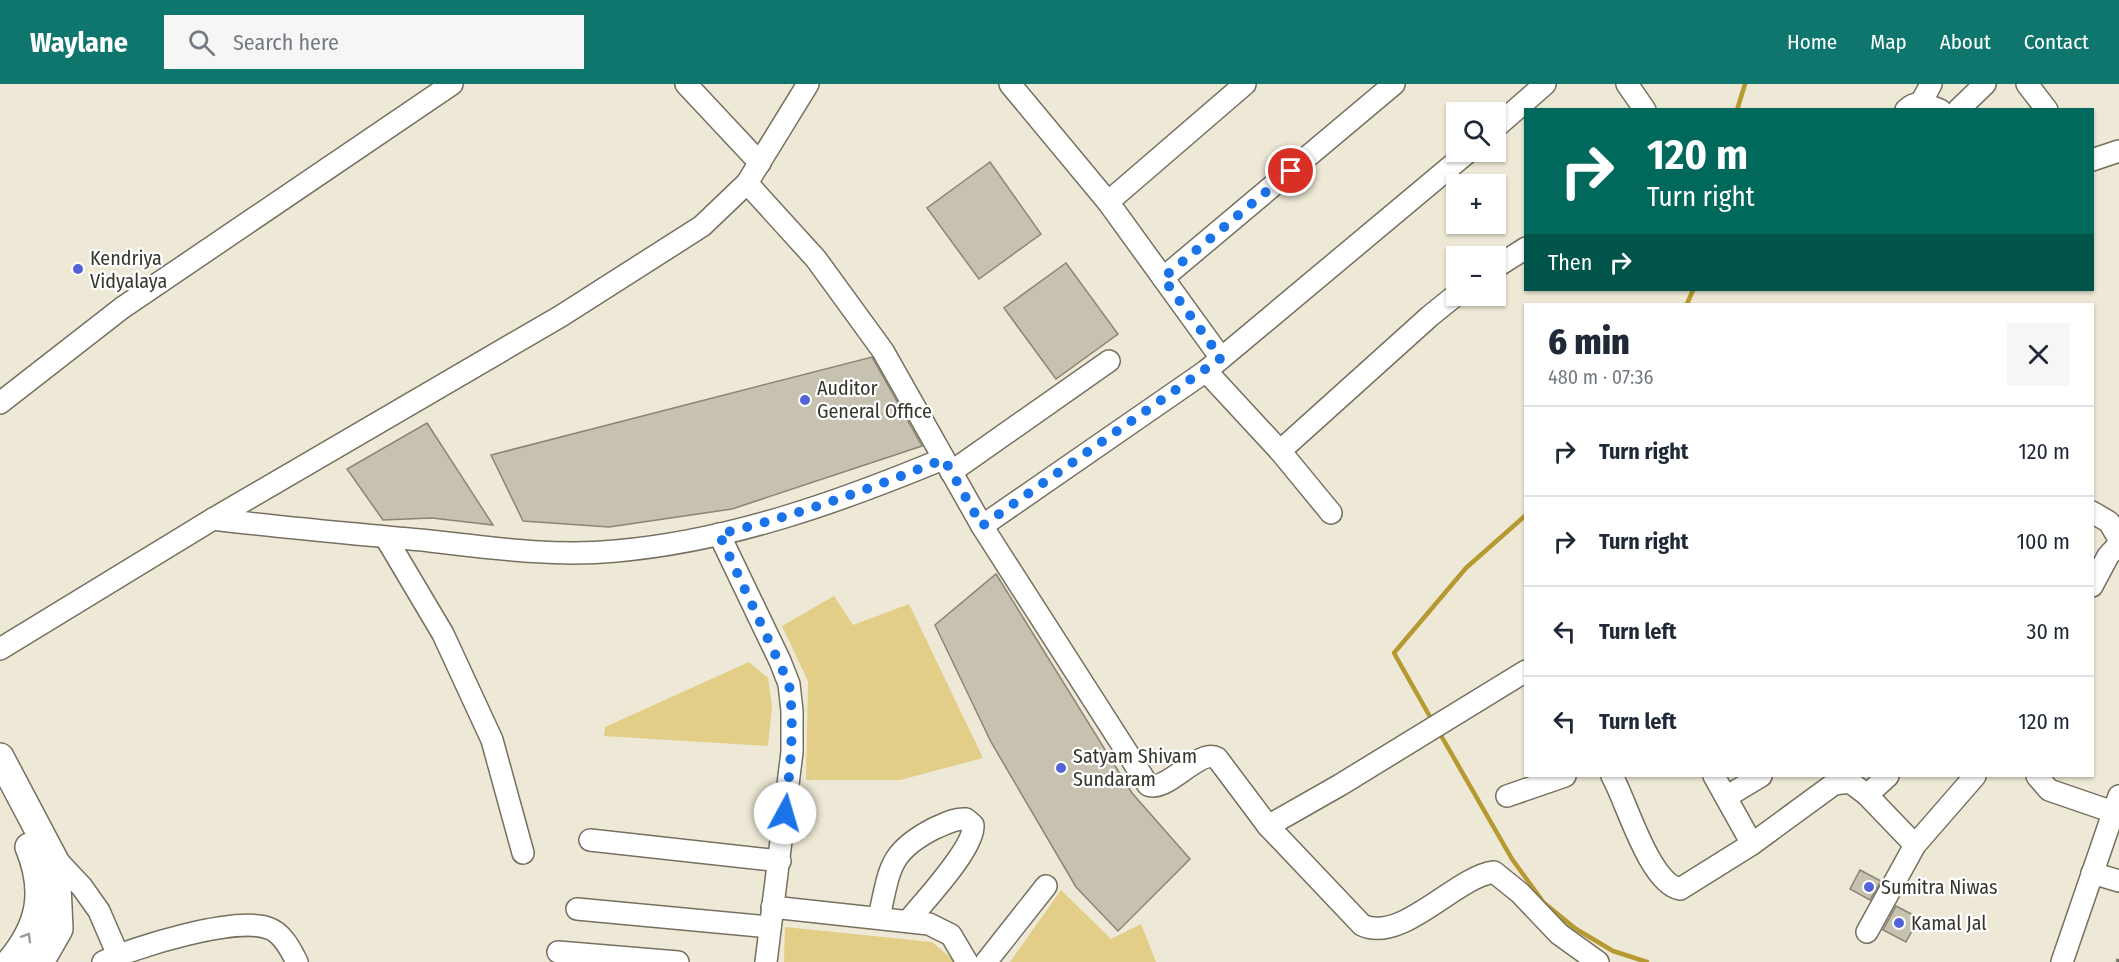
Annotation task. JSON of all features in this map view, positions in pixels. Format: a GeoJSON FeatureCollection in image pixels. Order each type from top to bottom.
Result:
{"type":"FeatureCollection","features":[{"type":"Feature","properties":{"kind":"main road"},"geometry":{"type":"LineString","coordinates":[[0,757],[56,863],[59,929],[40,962]]}},
{"type":"Feature","properties":{"kind":"main road"},"geometry":{"type":"LineString","coordinates":[[0,793],[27,843],[39,872],[38,909],[32,932],[10,962]]}},
{"type":"Feature","properties":{"kind":"street"},"geometry":{"type":"LineString","coordinates":[[0,403],[122,308],[452,84]]}},
{"type":"Feature","properties":{"kind":"street"},"geometry":{"type":"LineString","coordinates":[[686,84],[760,163]]}},
{"type":"Feature","properties":{"kind":"street"},"geometry":{"type":"LineString","coordinates":[[0,649],[213,519],[612,285],[702,226],[747,183],[808,84]]}},
{"type":"Feature","properties":{"kind":"street"},"geometry":{"type":"LineString","coordinates":[[1010,84],[1108,202],[1163,278],[1214,364],[1280,451],[1331,513]]}},
{"type":"Feature","properties":{"kind":"street"},"geometry":{"type":"LineString","coordinates":[[1108,202],[1245,84]]}},
{"type":"Feature","properties":{"kind":"street"},"geometry":{"type":"LineString","coordinates":[[1163,278],[1394,84]]}},
{"type":"Feature","properties":{"kind":"street"},"geometry":{"type":"LineString","coordinates":[[1627,84],[1644,108]]}},
{"type":"Feature","properties":{"kind":"street"},"geometry":{"type":"LineString","coordinates":[[1922,107],[1931,84]]}},
{"type":"Feature","properties":{"kind":"street"},"geometry":{"type":"LineString","coordinates":[[1960,108],[1985,84]]}},
{"type":"Feature","properties":{"kind":"street"},"geometry":{"type":"LineString","coordinates":[[2027,84],[2045,108]]}},
{"type":"Feature","properties":{"kind":"street"},"geometry":{"type":"LineString","coordinates":[[1506,119],[1542,85]]}},
{"type":"Feature","properties":{"kind":"street"},"geometry":{"type":"LineString","coordinates":[[2094,159],[2119,151]]}},
{"type":"Feature","properties":{"kind":"street"},"geometry":{"type":"LineString","coordinates":[[982,526],[1214,364],[1456,162]]}},
{"type":"Feature","properties":{"kind":"street"},"geometry":{"type":"LineString","coordinates":[[747,183],[816,259],[883,351],[982,526],[1148,785],[1159,785],[1212,756],[1222,763],[1268,826],[1362,925],[1369,928],[1383,928],[1399,922],[1481,876],[1494,872],[1520,893],[1559,934],[1598,962]]}},
{"type":"Feature","properties":{"kind":"street"},"geometry":{"type":"LineString","coordinates":[[1506,261],[1524,249]]}},
{"type":"Feature","properties":{"kind":"street"},"geometry":{"type":"LineString","coordinates":[[1280,451],[1446,304]]}},
{"type":"Feature","properties":{"kind":"street"},"geometry":{"type":"LineString","coordinates":[[213,519],[525,552],[615,551],[719,534],[765,523],[947,465],[1109,361]]}},
{"type":"Feature","properties":{"kind":"street"},"geometry":{"type":"LineString","coordinates":[[2094,513],[2109,522],[2119,539]]}},
{"type":"Feature","properties":{"kind":"street"},"geometry":{"type":"LineString","coordinates":[[719,534],[789,684],[792,711],[792,752],[766,962]]}},
{"type":"Feature","properties":{"kind":"street"},"geometry":{"type":"LineString","coordinates":[[386,538],[443,634],[492,740],[523,853]]}},
{"type":"Feature","properties":{"kind":"street"},"geometry":{"type":"LineString","coordinates":[[2094,582],[2108,556],[2119,544]]}},
{"type":"Feature","properties":{"kind":"street"},"geometry":{"type":"LineString","coordinates":[[1268,826],[1340,785],[1524,672]]}},
{"type":"Feature","properties":{"kind":"street"},"geometry":{"type":"LineString","coordinates":[[1507,796],[1562,777]]}},
{"type":"Feature","properties":{"kind":"street"},"geometry":{"type":"LineString","coordinates":[[1612,777],[1632,828],[1646,853],[1677,889],[1688,886],[1752,844],[1834,784],[1848,779],[1867,795],[1915,845]]}},
{"type":"Feature","properties":{"kind":"street"},"geometry":{"type":"LineString","coordinates":[[1715,777],[1752,844]]}},
{"type":"Feature","properties":{"kind":"street"},"geometry":{"type":"LineString","coordinates":[[1726,797],[1759,777]]}},
{"type":"Feature","properties":{"kind":"street"},"geometry":{"type":"LineString","coordinates":[[1867,795],[1887,777]]}},
{"type":"Feature","properties":{"kind":"street"},"geometry":{"type":"LineString","coordinates":[[1867,932],[1915,845],[1974,777]]}},
{"type":"Feature","properties":{"kind":"street"},"geometry":{"type":"LineString","coordinates":[[2038,777],[2049,790],[2116,804],[2062,962]]}},
{"type":"Feature","properties":{"kind":"street"},"geometry":{"type":"LineString","coordinates":[[879,917],[890,871],[903,848],[940,826],[966,819],[973,825],[973,830],[962,853],[909,920]]}},
{"type":"Feature","properties":{"kind":"street"},"geometry":{"type":"LineString","coordinates":[[590,840],[780,861]]}},
{"type":"Feature","properties":{"kind":"street"},"geometry":{"type":"LineString","coordinates":[[52,855],[82,887],[99,911],[110,958],[159,941],[201,932],[256,926],[275,931],[297,962]]}},
{"type":"Feature","properties":{"kind":"street"},"geometry":{"type":"LineString","coordinates":[[2092,873],[2119,881]]}},
{"type":"Feature","properties":{"kind":"street"},"geometry":{"type":"LineString","coordinates":[[987,962],[1046,886]]}},
{"type":"Feature","properties":{"kind":"street"},"geometry":{"type":"LineString","coordinates":[[577,909],[771,917],[879,917],[909,920],[929,924],[951,935],[968,962]]}},
{"type":"Feature","properties":{"kind":"street"},"geometry":{"type":"LineString","coordinates":[[558,952],[678,962]]}},
{"type":"Feature","properties":{"kind":"shaded area"},"geometry":{"type":"Polygon","coordinates":[[[834,596],[853,625],[909,604],[983,758],[900,780],[806,780],[808,681],[782,626],[834,596]]]}},
{"type":"Feature","properties":{"kind":"shaded area"},"geometry":{"type":"Polygon","coordinates":[[[749,662],[768,678],[772,706],[768,746],[604,736],[605,727],[749,662]]]}},
{"type":"Feature","properties":{"kind":"shaded area"},"geometry":{"type":"Polygon","coordinates":[[[1061,890],[1111,939],[1141,924],[1156,962],[1010,962],[1061,890]]]}},
{"type":"Feature","properties":{"kind":"shaded area"},"geometry":{"type":"Polygon","coordinates":[[[785,927],[932,942],[956,962],[784,962],[785,927]]]}},
{"type":"Feature","properties":{"kind":"building"},"geometry":{"type":"Polygon","coordinates":[[[990,162],[1041,234],[979,279],[927,208],[990,162]]]}},
{"type":"Feature","properties":{"kind":"building"},"geometry":{"type":"Polygon","coordinates":[[[1066,263],[1118,334],[1056,379],[1004,308],[1066,263]]]}},
{"type":"Feature","properties":{"kind":"building","name":"Auditor General Office"},"geometry":{"type":"Polygon","coordinates":[[[872,357],[922,446],[732,509],[609,527],[523,521],[491,455],[872,357]]]}},
{"type":"Feature","properties":{"kind":"building"},"geometry":{"type":"Polygon","coordinates":[[[427,423],[493,525],[432,518],[383,520],[347,469],[427,423]]]}},
{"type":"Feature","properties":{"kind":"building","name":"Satyam Shivam Sundaram"},"geometry":{"type":"Polygon","coordinates":[[[996,574],[1132,793],[1190,859],[1118,931],[1076,887],[991,742],[935,625],[996,574]]]}},
{"type":"Feature","properties":{"kind":"building","name":"Sumitra Niwas"},"geometry":{"type":"Polygon","coordinates":[[[1860,870],[1881,881],[1870,900],[1850,889],[1860,870]]]}},
{"type":"Feature","properties":{"kind":"building","name":"Kamal Jal"},"geometry":{"type":"Polygon","coordinates":[[[1896,906],[1919,918],[1906,942],[1883,930],[1896,906]]]}},
{"type":"Feature","properties":{"kind":"waterway"},"geometry":{"type":"LineString","coordinates":[[1738,108],[1745,84]]}},
{"type":"Feature","properties":{"kind":"waterway"},"geometry":{"type":"LineString","coordinates":[[1687,303],[1693,291]]}},
{"type":"Feature","properties":{"kind":"waterway"},"geometry":{"type":"LineString","coordinates":[[1433,722],[1394,653],[1466,568],[1524,517]]}},
{"type":"Feature","properties":{"kind":"waterway"},"geometry":{"type":"LineString","coordinates":[[1439,732],[1512,859],[1544,903],[1576,929],[1613,951],[1647,962]]}},
{"type":"Feature","properties":{"kind":"railway"},"geometry":{"type":"LineString","coordinates":[[2118,962],[2119,957]]}},
{"type":"Feature","properties":{"kind":"place","name":"Kendriya Vidyalaya"},"geometry":{"type":"Point","coordinates":[78,269]}},
{"type":"Feature","properties":{"kind":"place","name":"Auditor General Office"},"geometry":{"type":"Point","coordinates":[805,400]}},
{"type":"Feature","properties":{"kind":"place","name":"Satyam Shivam Sundaram"},"geometry":{"type":"Point","coordinates":[1061,768]}},
{"type":"Feature","properties":{"kind":"place","name":"Sumitra Niwas"},"geometry":{"type":"Point","coordinates":[1869,887]}},
{"type":"Feature","properties":{"kind":"place","name":"Kamal Jal"},"geometry":{"type":"Point","coordinates":[1899,923]}},
{"type":"Feature","properties":{"kind":"route"},"geometry":{"type":"LineString","coordinates":[[785,813],[792,752],[792,711],[789,684],[719,534],[765,523],[877,486],[944,459],[982,526],[1206,371],[1221,358],[1163,278],[1291,171]]}}]}
